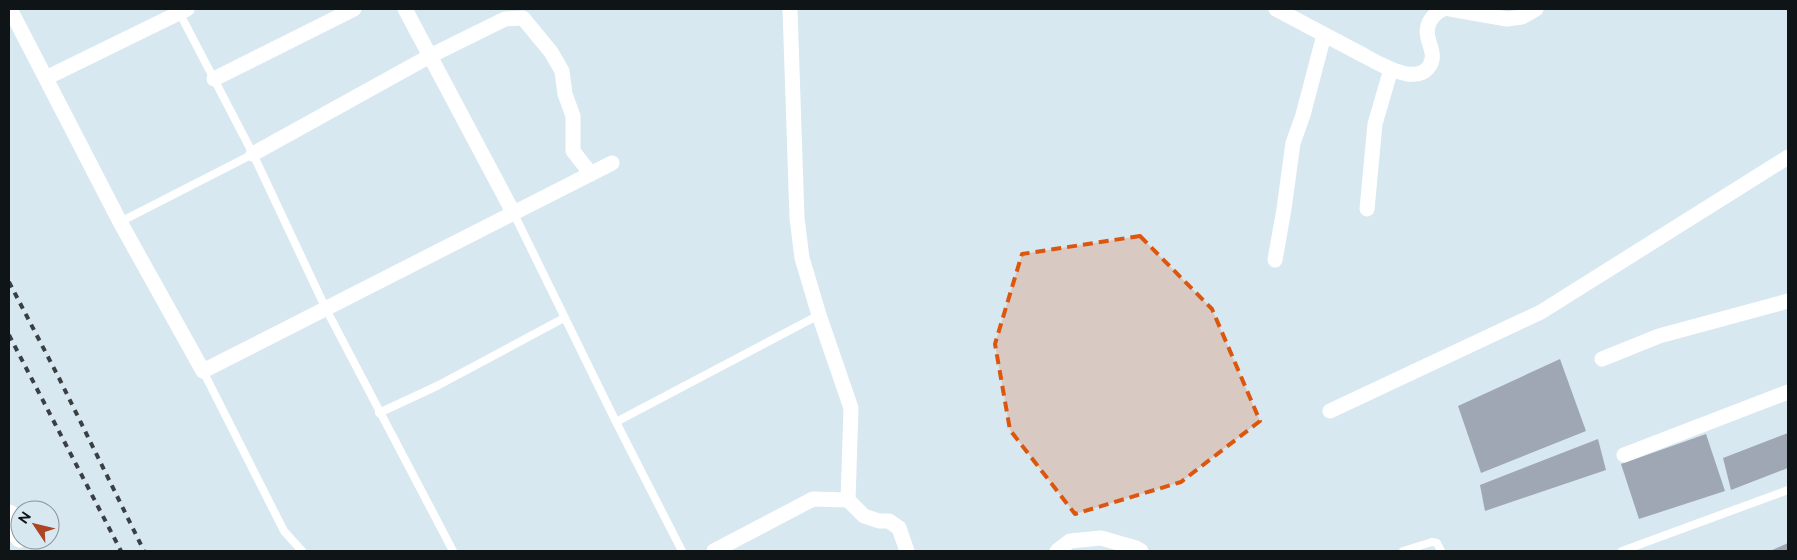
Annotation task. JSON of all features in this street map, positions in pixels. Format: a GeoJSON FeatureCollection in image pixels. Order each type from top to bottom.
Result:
{"type":"FeatureCollection","features":[{"type":"Feature","properties":{"kind":"street"},"geometry":{"type":"LineString","coordinates":[[10,9],[120,222],[203,371],[612,163]]}},
{"type":"Feature","properties":{"kind":"street"},"geometry":{"type":"LineString","coordinates":[[214,79],[354,9]]}},
{"type":"Feature","properties":{"kind":"street"},"geometry":{"type":"LineString","coordinates":[[405,9],[514,214]]}},
{"type":"Feature","properties":{"kind":"street"},"geometry":{"type":"LineString","coordinates":[[790,9],[797,218],[802,258],[819,315],[851,408],[848,500]]}},
{"type":"Feature","properties":{"kind":"street"},"geometry":{"type":"LineString","coordinates":[[1276,9],[1391,69],[1414,74],[1421,73],[1427,69],[1432,61],[1433,54],[1426,30],[1436,11]]}},
{"type":"Feature","properties":{"kind":"street"},"geometry":{"type":"LineString","coordinates":[[1450,9],[1507,19],[1522,17],[1536,9]]}},
{"type":"Feature","properties":{"kind":"street"},"geometry":{"type":"LineString","coordinates":[[46,78],[183,10]]}},
{"type":"Feature","properties":{"kind":"street"},"geometry":{"type":"LineString","coordinates":[[253,154],[430,56],[505,20],[523,18],[551,52],[562,71],[565,94],[573,116],[573,151],[591,174]]}},
{"type":"Feature","properties":{"kind":"street"},"geometry":{"type":"LineString","coordinates":[[1274,260],[1284,208],[1293,143],[1303,115],[1324,35]]}},
{"type":"Feature","properties":{"kind":"street"},"geometry":{"type":"LineString","coordinates":[[1367,209],[1375,124],[1391,69]]}},
{"type":"Feature","properties":{"kind":"street"},"geometry":{"type":"LineString","coordinates":[[1330,411],[1541,312],[1788,157]]}},
{"type":"Feature","properties":{"kind":"street"},"geometry":{"type":"LineString","coordinates":[[1602,360],[1659,336],[1788,301]]}},
{"type":"Feature","properties":{"kind":"street"},"geometry":{"type":"LineString","coordinates":[[1624,454],[1788,392]]}},
{"type":"Feature","properties":{"kind":"street"},"geometry":{"type":"LineString","coordinates":[[714,551],[813,500],[848,500],[864,516],[879,521],[890,521],[899,528],[907,551]]}},
{"type":"Feature","properties":{"kind":"street"},"geometry":{"type":"LineString","coordinates":[[1057,551],[1070,541],[1101,538],[1141,551]]}},
{"type":"Feature","properties":{"kind":"lane"},"geometry":{"type":"LineString","coordinates":[[183,10],[214,79],[253,154],[326,309],[453,551]]}},
{"type":"Feature","properties":{"kind":"lane"},"geometry":{"type":"LineString","coordinates":[[120,222],[253,154]]}},
{"type":"Feature","properties":{"kind":"lane"},"geometry":{"type":"LineString","coordinates":[[514,214],[564,318],[682,551]]}},
{"type":"Feature","properties":{"kind":"lane"},"geometry":{"type":"LineString","coordinates":[[616,422],[819,315]]}},
{"type":"Feature","properties":{"kind":"lane"},"geometry":{"type":"LineString","coordinates":[[379,413],[437,386],[564,318]]}},
{"type":"Feature","properties":{"kind":"lane"},"geometry":{"type":"LineString","coordinates":[[203,371],[284,531],[302,551]]}},
{"type":"Feature","properties":{"kind":"lane"},"geometry":{"type":"LineString","coordinates":[[1622,551],[1788,490]]}},
{"type":"Feature","properties":{"kind":"lane"},"geometry":{"type":"LineString","coordinates":[[1403,551],[1432,542],[1437,543],[1441,551]]}},
{"type":"Feature","properties":{"kind":"highlighted area"},"geometry":{"type":"Polygon","coordinates":[[[1140,236],[1212,309],[1260,421],[1181,482],[1075,514],[1010,430],[995,344],[1022,254],[1140,236]]]}},
{"type":"Feature","properties":{"kind":"building"},"geometry":{"type":"Polygon","coordinates":[[[1560,359],[1586,431],[1481,473],[1458,406],[1560,359]]]}},
{"type":"Feature","properties":{"kind":"building"},"geometry":{"type":"Polygon","coordinates":[[[1788,433],[1788,468],[1731,490],[1723,458],[1788,433]]]}},
{"type":"Feature","properties":{"kind":"building"},"geometry":{"type":"Polygon","coordinates":[[[1706,434],[1725,491],[1639,519],[1621,464],[1706,434]]]}},
{"type":"Feature","properties":{"kind":"building"},"geometry":{"type":"Polygon","coordinates":[[[1598,439],[1606,470],[1485,511],[1480,485],[1598,439]]]}},
{"type":"Feature","properties":{"kind":"building"},"geometry":{"type":"Polygon","coordinates":[[[1788,543],[1788,551],[1770,551],[1788,543]]]}},
{"type":"Feature","properties":{"kind":"railway"},"geometry":{"type":"LineString","coordinates":[[9,282],[59,378],[144,551]]}},
{"type":"Feature","properties":{"kind":"railway"},"geometry":{"type":"LineString","coordinates":[[9,335],[121,551]]}}]}
